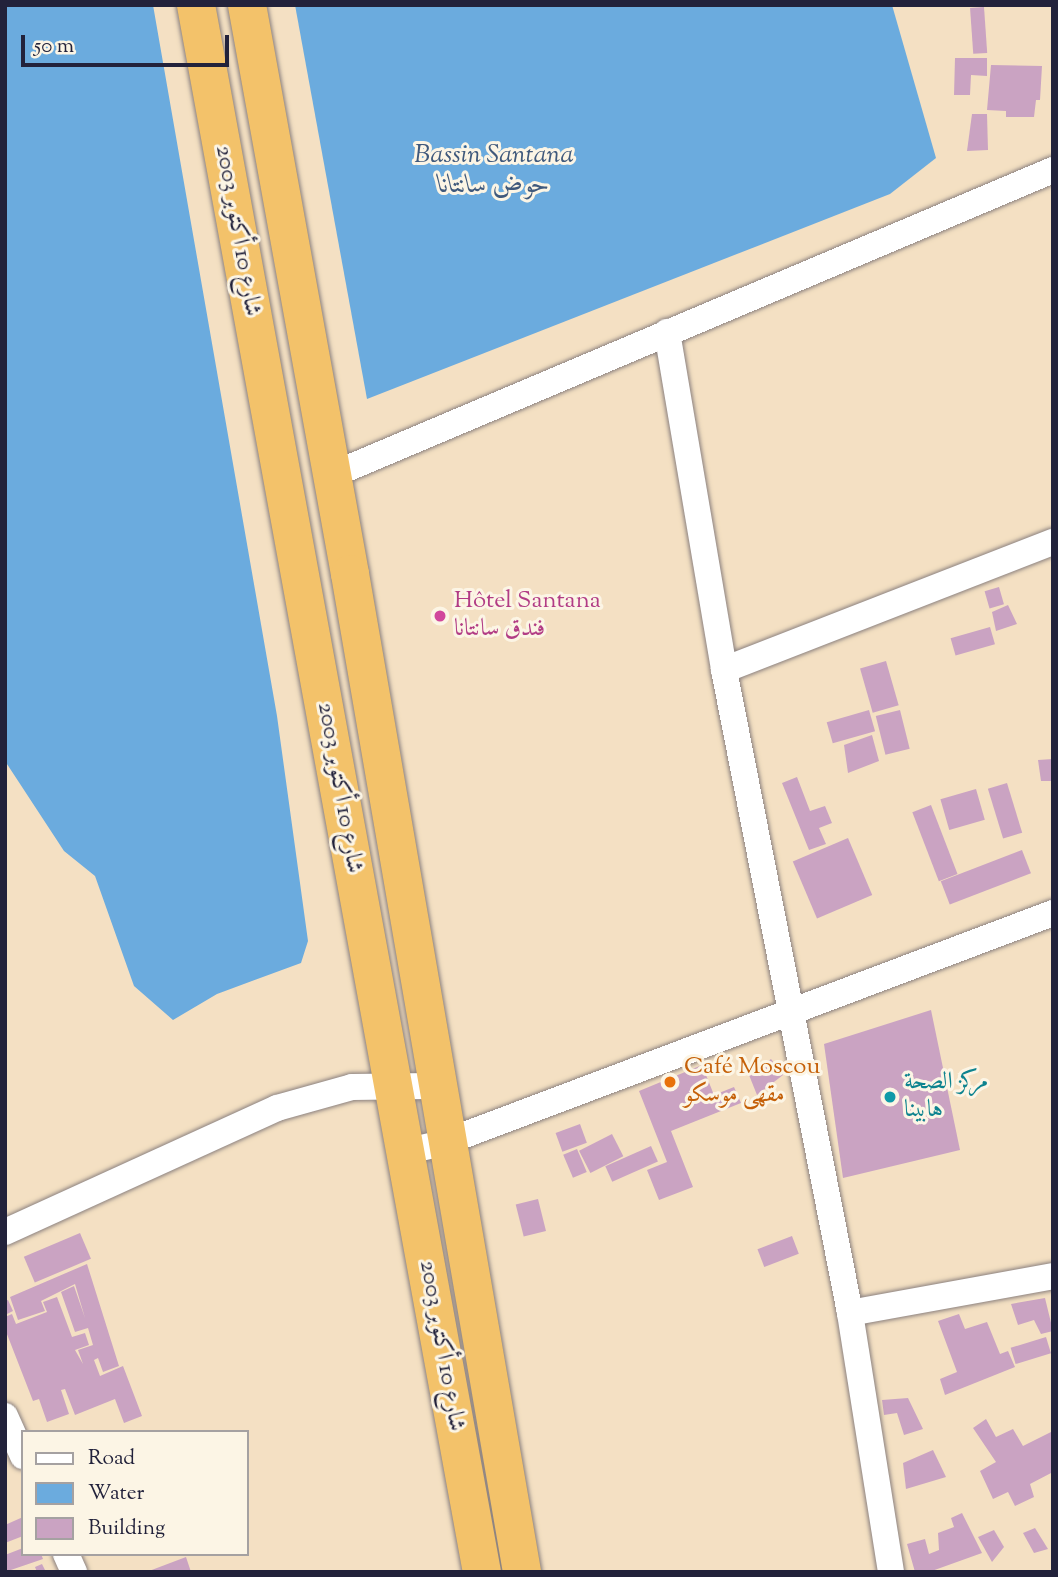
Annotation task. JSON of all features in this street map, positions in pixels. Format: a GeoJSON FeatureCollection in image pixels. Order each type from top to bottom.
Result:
{"type":"FeatureCollection","features":[{"type":"Feature","properties":{"kind":"highway","name":"شارع 10 أكتوبر 2003"},"geometry":{"type":"LineString","coordinates":[[196,5],[408,1151],[482,1572]]}},
{"type":"Feature","properties":{"kind":"highway","name":"شارع 10 أكتوبر 2003"},"geometry":{"type":"LineString","coordinates":[[247,5],[332,475],[522,1572]]}},
{"type":"Feature","properties":{"kind":"street"},"geometry":{"type":"LineString","coordinates":[[332,475],[1053,170]]}},
{"type":"Feature","properties":{"kind":"street"},"geometry":{"type":"LineString","coordinates":[[667,332],[724,670],[789,1013],[850,1313],[891,1572]]}},
{"type":"Feature","properties":{"kind":"street"},"geometry":{"type":"LineString","coordinates":[[724,670],[1053,542]]}},
{"type":"Feature","properties":{"kind":"street"},"geometry":{"type":"LineString","coordinates":[[408,1151],[446,1142],[1053,913]]}},
{"type":"Feature","properties":{"kind":"street"},"geometry":{"type":"LineString","coordinates":[[5,1232],[277,1108],[352,1087],[436,1086]]}},
{"type":"Feature","properties":{"kind":"street"},"geometry":{"type":"LineString","coordinates":[[850,1313],[1053,1276]]}},
{"type":"Feature","properties":{"kind":"street"},"geometry":{"type":"LineString","coordinates":[[5,1416],[21,1452]]}},
{"type":"Feature","properties":{"kind":"street"},"geometry":{"type":"LineString","coordinates":[[67,1556],[74,1572]]}},
{"type":"Feature","properties":{"kind":"water"},"geometry":{"type":"Polygon","coordinates":[[[5,5],[153,5],[277,716],[308,941],[301,963],[217,994],[173,1020],[134,986],[95,876],[64,851],[5,761],[5,5]]]}},
{"type":"Feature","properties":{"kind":"water","name":"Bassin Santana حوض سانتانا"},"geometry":{"type":"Polygon","coordinates":[[[295,5],[892,5],[936,158],[890,194],[367,399],[295,5]]]}},
{"type":"Feature","properties":{"kind":"building"},"geometry":{"type":"Polygon","coordinates":[[[984,7],[987,53],[973,54],[970,8],[984,7]]]}},
{"type":"Feature","properties":{"kind":"building"},"geometry":{"type":"Polygon","coordinates":[[[955,58],[987,58],[987,76],[971,75],[970,95],[954,95],[955,58]]]}},
{"type":"Feature","properties":{"kind":"building"},"geometry":{"type":"Polygon","coordinates":[[[991,65],[1042,66],[1040,100],[1036,100],[1034,117],[1006,117],[1006,111],[987,110],[991,65]]]}},
{"type":"Feature","properties":{"kind":"building"},"geometry":{"type":"Polygon","coordinates":[[[972,114],[987,114],[988,150],[967,151],[972,114]]]}},
{"type":"Feature","properties":{"kind":"building"},"geometry":{"type":"Polygon","coordinates":[[[999,587],[1004,604],[990,608],[985,591],[999,587]]]}},
{"type":"Feature","properties":{"kind":"building"},"geometry":{"type":"Polygon","coordinates":[[[1008,605],[1017,624],[996,631],[992,612],[1008,605]]]}},
{"type":"Feature","properties":{"kind":"building"},"geometry":{"type":"Polygon","coordinates":[[[990,627],[995,644],[956,656],[951,638],[990,627]]]}},
{"type":"Feature","properties":{"kind":"building"},"geometry":{"type":"Polygon","coordinates":[[[886,661],[899,705],[873,713],[860,668],[886,661]]]}},
{"type":"Feature","properties":{"kind":"building"},"geometry":{"type":"Polygon","coordinates":[[[869,710],[875,731],[833,743],[827,722],[869,710]]]}},
{"type":"Feature","properties":{"kind":"building"},"geometry":{"type":"Polygon","coordinates":[[[900,710],[910,749],[885,755],[876,716],[900,710]]]}},
{"type":"Feature","properties":{"kind":"building"},"geometry":{"type":"Polygon","coordinates":[[[872,735],[879,761],[848,773],[844,745],[872,735]]]}},
{"type":"Feature","properties":{"kind":"building"},"geometry":{"type":"Polygon","coordinates":[[[1053,759],[1053,781],[1041,781],[1038,760],[1053,759]]]}},
{"type":"Feature","properties":{"kind":"building"},"geometry":{"type":"Polygon","coordinates":[[[797,777],[810,811],[825,806],[832,823],[819,828],[826,844],[809,850],[782,783],[797,777]]]}},
{"type":"Feature","properties":{"kind":"building"},"geometry":{"type":"Polygon","coordinates":[[[1007,783],[1022,833],[1003,839],[988,789],[1007,783]]]}},
{"type":"Feature","properties":{"kind":"building"},"geometry":{"type":"Polygon","coordinates":[[[976,789],[985,820],[949,830],[940,799],[976,789]]]}},
{"type":"Feature","properties":{"kind":"building"},"geometry":{"type":"Polygon","coordinates":[[[931,805],[958,874],[939,881],[912,812],[931,805]]]}},
{"type":"Feature","properties":{"kind":"building"},"geometry":{"type":"Polygon","coordinates":[[[848,838],[872,895],[817,919],[793,861],[848,838]]]}},
{"type":"Feature","properties":{"kind":"building"},"geometry":{"type":"Polygon","coordinates":[[[1022,850],[1031,873],[950,905],[941,881],[1022,850]]]}},
{"type":"Feature","properties":{"kind":"building","name":"مركز الصحة هابينا"},"geometry":{"type":"Polygon","coordinates":[[[931,1010],[960,1150],[843,1178],[824,1044],[931,1010]]]}},
{"type":"Feature","properties":{"kind":"building"},"geometry":{"type":"Polygon","coordinates":[[[771,1059],[783,1075],[757,1095],[749,1075],[771,1059]]]}},
{"type":"Feature","properties":{"kind":"building"},"geometry":{"type":"Polygon","coordinates":[[[702,1065],[714,1095],[734,1087],[741,1103],[671,1131],[693,1187],[659,1200],[647,1170],[667,1162],[639,1091],[702,1065]]]}},
{"type":"Feature","properties":{"kind":"building"},"geometry":{"type":"Polygon","coordinates":[[[580,1124],[587,1143],[562,1152],[556,1133],[580,1124]]]}},
{"type":"Feature","properties":{"kind":"building"},"geometry":{"type":"Polygon","coordinates":[[[612,1134],[623,1156],[590,1173],[579,1151],[612,1134]]]}},
{"type":"Feature","properties":{"kind":"building"},"geometry":{"type":"Polygon","coordinates":[[[651,1146],[658,1162],[612,1182],[605,1166],[651,1146]]]}},
{"type":"Feature","properties":{"kind":"building"},"geometry":{"type":"Polygon","coordinates":[[[577,1149],[587,1172],[573,1178],[563,1155],[577,1149]]]}},
{"type":"Feature","properties":{"kind":"building"},"geometry":{"type":"Polygon","coordinates":[[[538,1199],[546,1231],[524,1237],[516,1205],[538,1199]]]}},
{"type":"Feature","properties":{"kind":"building"},"geometry":{"type":"Polygon","coordinates":[[[80,1233],[91,1259],[35,1283],[24,1257],[80,1233]]]}},
{"type":"Feature","properties":{"kind":"building"},"geometry":{"type":"Polygon","coordinates":[[[792,1236],[799,1254],[764,1267],[757,1249],[792,1236]]]}},
{"type":"Feature","properties":{"kind":"building"},"geometry":{"type":"Polygon","coordinates":[[[87,1264],[119,1366],[103,1372],[98,1358],[94,1360],[100,1376],[123,1366],[142,1416],[124,1423],[115,1399],[75,1415],[65,1389],[61,1390],[69,1414],[47,1422],[39,1399],[33,1401],[5,1329],[5,1317],[12,1314],[16,1324],[47,1312],[43,1302],[57,1297],[72,1337],[85,1333],[89,1345],[75,1350],[83,1364],[78,1350],[93,1345],[88,1328],[75,1332],[61,1292],[74,1286],[85,1318],[75,1284],[41,1301],[45,1311],[18,1320],[10,1297],[87,1264]]]}},
{"type":"Feature","properties":{"kind":"building"},"geometry":{"type":"Polygon","coordinates":[[[1045,1298],[1053,1331],[1041,1334],[1034,1320],[1018,1325],[1011,1304],[1045,1298]]]}},
{"type":"Feature","properties":{"kind":"building"},"geometry":{"type":"Polygon","coordinates":[[[8,1300],[13,1311],[5,1315],[5,1301],[8,1300]]]}},
{"type":"Feature","properties":{"kind":"building"},"geometry":{"type":"Polygon","coordinates":[[[959,1314],[965,1329],[987,1322],[1000,1354],[1008,1351],[1015,1367],[945,1395],[940,1379],[957,1372],[938,1321],[959,1314]]]}},
{"type":"Feature","properties":{"kind":"building"},"geometry":{"type":"Polygon","coordinates":[[[1046,1337],[1051,1353],[1016,1364],[1011,1348],[1046,1337]]]}},
{"type":"Feature","properties":{"kind":"building"},"geometry":{"type":"Polygon","coordinates":[[[908,1398],[923,1429],[904,1435],[897,1413],[884,1415],[882,1400],[908,1398]]]}},
{"type":"Feature","properties":{"kind":"building"},"geometry":{"type":"Polygon","coordinates":[[[986,1419],[996,1437],[1013,1429],[1023,1446],[1053,1431],[1053,1472],[1030,1484],[1034,1497],[1015,1506],[1008,1492],[993,1499],[980,1471],[996,1462],[973,1428],[986,1419]]]}},
{"type":"Feature","properties":{"kind":"building"},"geometry":{"type":"Polygon","coordinates":[[[933,1450],[946,1477],[906,1489],[903,1463],[933,1450]]]}},
{"type":"Feature","properties":{"kind":"building"},"geometry":{"type":"Polygon","coordinates":[[[962,1513],[982,1553],[929,1572],[915,1572],[907,1544],[925,1539],[929,1554],[939,1550],[938,1533],[954,1527],[951,1518],[962,1513]]]}},
{"type":"Feature","properties":{"kind":"building"},"geometry":{"type":"Polygon","coordinates":[[[21,1518],[21,1537],[5,1543],[5,1525],[21,1518]]]}},
{"type":"Feature","properties":{"kind":"building"},"geometry":{"type":"Polygon","coordinates":[[[1035,1528],[1048,1549],[1034,1553],[1023,1533],[1035,1528]]]}},
{"type":"Feature","properties":{"kind":"building"},"geometry":{"type":"Polygon","coordinates":[[[994,1530],[1004,1547],[992,1562],[978,1537],[994,1530]]]}},
{"type":"Feature","properties":{"kind":"building"},"geometry":{"type":"Polygon","coordinates":[[[21,1549],[21,1556],[42,1556],[43,1559],[5,1572],[5,1555],[21,1549]]]}},
{"type":"Feature","properties":{"kind":"building"},"geometry":{"type":"Polygon","coordinates":[[[186,1557],[191,1572],[149,1572],[149,1571],[186,1557]]]}},
{"type":"Feature","properties":{"kind":"building"},"geometry":{"type":"Polygon","coordinates":[[[42,1564],[45,1570],[37,1572],[35,1567],[42,1564]]]}},
{"type":"Feature","properties":{"kind":"place","name":"Hôtel Santana فندق سانتانا"},"geometry":{"type":"Point","coordinates":[440,616]}},
{"type":"Feature","properties":{"kind":"place","name":"Café Moscou مقهى موسكو"},"geometry":{"type":"Point","coordinates":[670,1082]}},
{"type":"Feature","properties":{"kind":"place","name":"مركز الصحة هابينا"},"geometry":{"type":"Point","coordinates":[890,1097]}}]}
